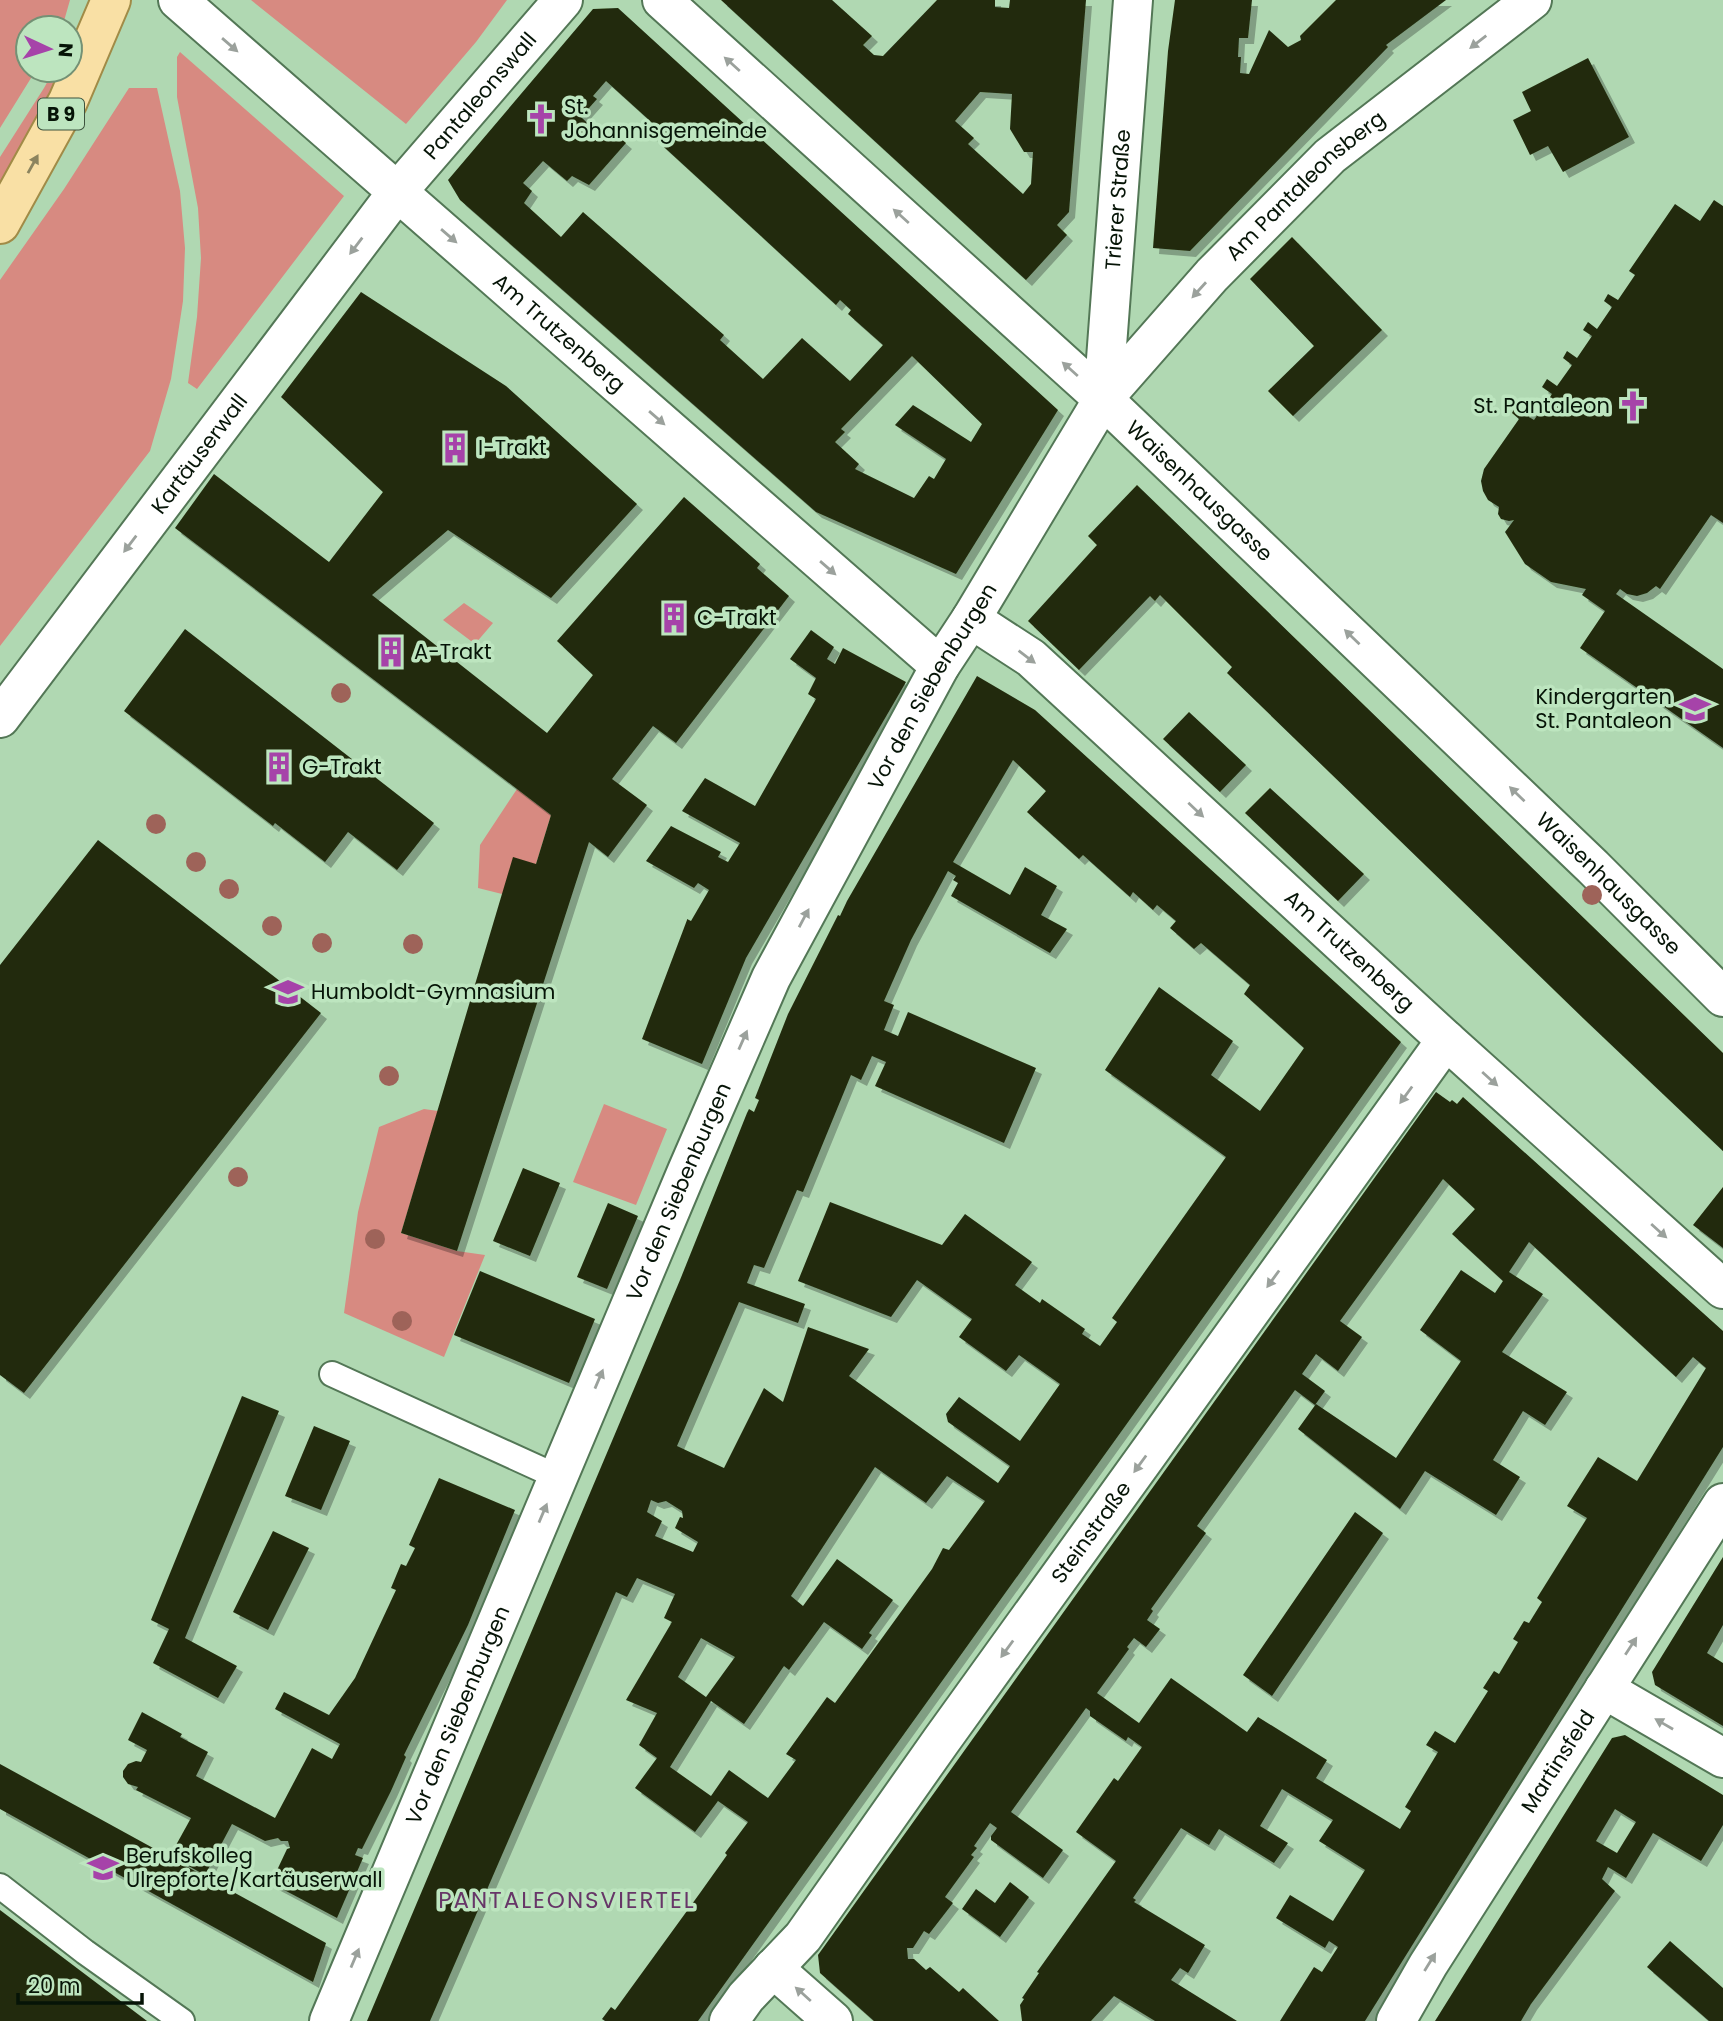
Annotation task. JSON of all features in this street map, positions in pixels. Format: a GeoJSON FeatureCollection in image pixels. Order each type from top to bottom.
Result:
{"type":"FeatureCollection","features":[{"type":"Feature","properties":{"kind":"main road","name":"B 9"},"geometry":{"type":"LineString","coordinates":[[0,224],[68,101],[111,0]]}},
{"type":"Feature","properties":{"kind":"street","name":"Am Trutzenberg"},"geometry":{"type":"LineString","coordinates":[[178,0],[940,666]]}},
{"type":"Feature","properties":{"kind":"street","name":"Pantaleonswall"},"geometry":{"type":"LineString","coordinates":[[398,191],[563,0]]}},
{"type":"Feature","properties":{"kind":"street","name":"Waisenhausgasse"},"geometry":{"type":"LineString","coordinates":[[662,0],[1103,399],[1583,858],[1723,997]]}},
{"type":"Feature","properties":{"kind":"street","name":"Trierer Straße"},"geometry":{"type":"LineString","coordinates":[[1103,399],[1133,0]]}},
{"type":"Feature","properties":{"kind":"street","name":"Am Pantaleonsberg"},"geometry":{"type":"LineString","coordinates":[[1103,399],[1212,275],[1330,156],[1532,0]]}},
{"type":"Feature","properties":{"kind":"street","name":"Kartäuserwall"},"geometry":{"type":"LineString","coordinates":[[0,718],[398,191]]}},
{"type":"Feature","properties":{"kind":"street","name":"Vor den Siebenburgen"},"geometry":{"type":"LineString","coordinates":[[328,2021],[771,978],[940,666],[1103,399]]}},
{"type":"Feature","properties":{"kind":"street","name":"Am Trutzenberg"},"geometry":{"type":"LineString","coordinates":[[971,619],[1031,658],[1446,1040],[1723,1289]]}},
{"type":"Feature","properties":{"kind":"street","name":"Steinstraße"},"geometry":{"type":"LineString","coordinates":[[729,2021],[746,1997],[803,1937],[949,1729],[1446,1040]]}},
{"type":"Feature","properties":{"kind":"street","name":"Martinsfeld"},"geometry":{"type":"LineString","coordinates":[[1396,2021],[1435,1954],[1723,1503]]}},
{"type":"Feature","properties":{"kind":"street"},"geometry":{"type":"LineString","coordinates":[[1604,1689],[1723,1758]]}},
{"type":"Feature","properties":{"kind":"street"},"geometry":{"type":"LineString","coordinates":[[773,1968],[833,2021]]}},
{"type":"Feature","properties":{"kind":"lane"},"geometry":{"type":"LineString","coordinates":[[331,1374],[558,1477]]}},
{"type":"Feature","properties":{"kind":"lane"},"geometry":{"type":"LineString","coordinates":[[0,1885],[85,1952],[182,2021]]}},
{"type":"Feature","properties":{"kind":"shaded area"},"geometry":{"type":"Polygon","coordinates":[[[0,0],[70,0],[66,14],[14,14],[14,84],[27,84],[0,128],[0,0]]]}},
{"type":"Feature","properties":{"kind":"shaded area"},"geometry":{"type":"Polygon","coordinates":[[[251,0],[507,0],[476,42],[406,124],[251,0]]]}},
{"type":"Feature","properties":{"kind":"shaded area"},"geometry":{"type":"Polygon","coordinates":[[[180,52],[344,196],[197,389],[188,383],[197,317],[201,258],[198,208],[177,97],[177,57],[180,52]]]}},
{"type":"Feature","properties":{"kind":"shaded area"},"geometry":{"type":"Polygon","coordinates":[[[46,84],[57,84],[0,186],[0,157],[46,84]]]}},
{"type":"Feature","properties":{"kind":"shaded area"},"geometry":{"type":"Polygon","coordinates":[[[129,88],[157,88],[180,191],[185,248],[183,301],[171,379],[150,451],[0,646],[0,280],[64,189],[129,88]]]}},
{"type":"Feature","properties":{"kind":"shaded area"},"geometry":{"type":"Polygon","coordinates":[[[464,603],[493,623],[475,644],[443,620],[464,603]]]}},
{"type":"Feature","properties":{"kind":"shaded area"},"geometry":{"type":"Polygon","coordinates":[[[517,789],[551,815],[536,864],[502,894],[478,888],[480,845],[517,789]]]}},
{"type":"Feature","properties":{"kind":"shaded area"},"geometry":{"type":"Polygon","coordinates":[[[604,1104],[667,1129],[636,1205],[573,1182],[604,1104]]]}},
{"type":"Feature","properties":{"kind":"shaded area"},"geometry":{"type":"Polygon","coordinates":[[[424,1109],[438,1111],[401,1233],[457,1251],[485,1255],[444,1357],[344,1313],[358,1212],[379,1127],[424,1109]]]}},
{"type":"Feature","properties":{"kind":"building"},"geometry":{"type":"Polygon","coordinates":[[[721,0],[832,0],[872,36],[863,45],[874,55],[883,56],[937,0],[995,0],[995,7],[1009,8],[1010,0],[1086,0],[1069,212],[1057,225],[1067,235],[1026,280],[721,0]],[[980,92],[955,121],[974,138],[968,144],[1023,194],[1031,184],[1033,152],[1024,152],[1010,129],[1012,94],[980,92]]]}},
{"type":"Feature","properties":{"kind":"building"},"geometry":{"type":"Polygon","coordinates":[[[1175,0],[1252,0],[1248,38],[1239,38],[1238,57],[1241,57],[1240,73],[1249,74],[1269,30],[1288,47],[1301,40],[1300,36],[1336,0],[1446,0],[1386,45],[1388,47],[1190,251],[1153,248],[1168,51],[1175,0]]]}},
{"type":"Feature","properties":{"kind":"building"},"geometry":{"type":"Polygon","coordinates":[[[618,8],[1058,410],[956,574],[816,512],[460,200],[448,180],[593,9],[618,8]],[[606,81],[593,96],[597,99],[581,117],[600,135],[613,132],[626,143],[589,185],[572,176],[567,181],[543,161],[523,183],[532,191],[524,203],[561,237],[583,212],[724,335],[720,340],[763,379],[802,338],[850,381],[883,345],[848,314],[851,310],[840,300],[836,305],[652,136],[659,129],[606,81]],[[912,356],[841,429],[845,432],[835,442],[859,464],[855,469],[914,498],[929,476],[934,479],[946,459],[895,425],[913,405],[971,442],[982,424],[912,356]]]}},
{"type":"Feature","properties":{"kind":"building"},"geometry":{"type":"Polygon","coordinates":[[[1588,58],[1629,137],[1563,172],[1548,146],[1530,155],[1513,120],[1531,111],[1522,92],[1588,58]]]}},
{"type":"Feature","properties":{"kind":"building","name":"St. Pantaleon"},"geometry":{"type":"Polygon","coordinates":[[[1714,200],[1723,206],[1723,523],[1711,515],[1660,589],[1656,586],[1637,596],[1620,589],[1616,594],[1723,669],[1723,748],[1580,648],[1605,611],[1582,595],[1586,589],[1551,582],[1525,564],[1505,532],[1514,520],[1501,519],[1498,514],[1499,507],[1488,500],[1481,481],[1484,469],[1519,419],[1512,413],[1515,407],[1523,413],[1528,405],[1534,409],[1529,417],[1534,420],[1552,394],[1542,387],[1547,379],[1557,386],[1572,365],[1563,358],[1567,351],[1577,358],[1592,336],[1583,330],[1588,322],[1597,329],[1612,307],[1604,301],[1608,294],[1618,300],[1635,275],[1629,271],[1675,204],[1700,221],[1714,200]]]}},
{"type":"Feature","properties":{"kind":"building"},"geometry":{"type":"Polygon","coordinates":[[[1292,237],[1382,330],[1293,416],[1268,391],[1314,346],[1250,279],[1292,237]]]}},
{"type":"Feature","properties":{"kind":"building"},"geometry":{"type":"Polygon","coordinates":[[[361,292],[506,386],[637,504],[551,598],[448,530],[372,595],[547,733],[593,675],[557,641],[684,497],[760,564],[757,568],[789,596],[676,743],[653,726],[612,779],[647,805],[608,857],[589,842],[457,1251],[401,1233],[513,857],[536,864],[551,815],[175,528],[214,474],[329,562],[383,492],[281,397],[361,292]]]}},
{"type":"Feature","properties":{"kind":"building"},"geometry":{"type":"Polygon","coordinates":[[[1137,485],[1723,1053],[1723,1151],[1227,673],[1232,667],[1160,595],[1155,601],[1150,596],[1079,670],[1028,621],[1097,545],[1088,536],[1137,485]]]}},
{"type":"Feature","properties":{"kind":"building","name":"G-Trakt"},"geometry":{"type":"Polygon","coordinates":[[[185,629],[434,823],[397,870],[348,832],[325,862],[275,823],[273,826],[124,711],[185,629]]]}},
{"type":"Feature","properties":{"kind":"building"},"geometry":{"type":"Polygon","coordinates":[[[811,630],[834,647],[827,659],[835,664],[843,648],[906,682],[746,958],[702,1064],[642,1039],[687,919],[691,921],[709,890],[698,883],[694,888],[646,861],[671,826],[721,852],[718,857],[728,862],[740,843],[682,811],[705,778],[755,806],[816,699],[808,694],[816,678],[790,659],[811,630]]]}},
{"type":"Feature","properties":{"kind":"building"},"geometry":{"type":"Polygon","coordinates":[[[977,676],[1035,710],[1401,1042],[698,2021],[602,2019],[611,2007],[615,2010],[748,1822],[718,1801],[695,1832],[635,1788],[657,1758],[639,1745],[657,1713],[626,1700],[672,1622],[664,1618],[675,1594],[637,1578],[627,1597],[616,1592],[430,2021],[367,2021],[680,1280],[747,1113],[749,1109],[754,1112],[759,1100],[755,1098],[788,1014],[847,901],[977,676]],[[1013,760],[953,862],[1010,895],[1025,867],[1057,886],[1041,915],[1067,929],[1050,953],[951,896],[958,883],[953,880],[956,876],[948,871],[911,940],[884,1001],[894,1005],[884,1030],[898,1036],[908,1012],[1036,1068],[1004,1143],[875,1086],[886,1062],[872,1056],[861,1080],[851,1075],[803,1192],[797,1190],[764,1268],[754,1265],[747,1283],[805,1304],[798,1323],[739,1302],[677,1446],[724,1468],[764,1388],[783,1402],[808,1327],[869,1349],[849,1376],[998,1483],[1010,1466],[948,1422],[946,1414],[959,1397],[1020,1441],[1060,1384],[1019,1355],[1006,1371],[959,1337],[972,1319],[917,1280],[891,1317],[798,1281],[830,1202],[942,1245],[965,1214],[1032,1262],[1015,1285],[1040,1303],[1042,1299],[1085,1329],[1082,1334],[1100,1346],[1117,1322],[1112,1318],[1226,1157],[1105,1070],[1159,987],[1233,1041],[1211,1075],[1260,1111],[1304,1048],[1244,994],[1250,985],[1201,943],[1194,949],[1170,928],[1176,921],[1157,905],[1153,910],[1133,892],[1130,897],[1083,855],[1079,859],[1027,812],[1046,791],[1013,760]],[[875,1467],[791,1596],[803,1606],[837,1559],[893,1600],[869,1633],[872,1635],[862,1649],[824,1622],[789,1670],[784,1666],[744,1724],[711,1701],[670,1767],[711,1796],[729,1770],[768,1798],[796,1760],[786,1754],[827,1697],[835,1703],[932,1569],[943,1548],[949,1550],[985,1501],[947,1476],[926,1503],[875,1467]],[[651,1500],[647,1512],[662,1521],[655,1536],[693,1552],[698,1542],[675,1528],[680,1517],[683,1518],[682,1511],[666,1501],[658,1503],[651,1500]],[[701,1638],[678,1677],[706,1697],[735,1657],[701,1638]]]}},
{"type":"Feature","properties":{"kind":"building"},"geometry":{"type":"Polygon","coordinates":[[[1189,712],[1246,765],[1220,792],[1163,739],[1189,712]]]}},
{"type":"Feature","properties":{"kind":"building"},"geometry":{"type":"Polygon","coordinates":[[[1270,788],[1364,874],[1338,901],[1245,813],[1270,788]]]}},
{"type":"Feature","properties":{"kind":"building"},"geometry":{"type":"Polygon","coordinates":[[[98,840],[321,1013],[24,1393],[0,1375],[0,965],[98,840]]]}},
{"type":"Feature","properties":{"kind":"building"},"geometry":{"type":"Polygon","coordinates":[[[1436,1092],[1457,1104],[1463,1097],[1723,1331],[1723,1447],[1365,2021],[1280,2021],[1314,1967],[1322,1972],[1338,1947],[1329,1941],[1325,1948],[1276,1918],[1290,1895],[1333,1921],[1365,1870],[1319,1841],[1333,1820],[1282,1789],[1260,1826],[1288,1843],[1274,1863],[1219,1829],[1209,1845],[1181,1828],[1133,1898],[1136,1900],[1134,1902],[1205,1945],[1188,1973],[1180,1968],[1171,1980],[1237,2021],[1155,2021],[1114,1996],[1091,2021],[1022,2021],[1022,1998],[1039,1973],[1037,1972],[1116,1861],[1076,1832],[1114,1778],[1118,1781],[1142,1747],[1128,1737],[1126,1741],[1090,1716],[1090,1711],[1086,1708],[1011,1812],[1063,1850],[1043,1878],[991,1840],[997,1828],[990,1823],[974,1846],[977,1848],[971,1855],[974,1857],[945,1897],[953,1903],[929,1934],[924,1931],[913,1948],[907,1948],[908,1959],[914,1959],[926,1970],[930,1967],[959,1992],[963,1988],[999,2021],[874,2021],[820,1973],[818,1955],[1436,1092]],[[1443,1179],[1340,1321],[1362,1337],[1338,1371],[1316,1354],[1302,1374],[1325,1391],[1315,1405],[1295,1390],[1197,1526],[1206,1533],[1151,1609],[1153,1611],[1147,1620],[1160,1629],[1146,1647],[1134,1638],[1097,1693],[1139,1723],[1171,1678],[1247,1732],[1258,1717],[1327,1760],[1316,1778],[1400,1829],[1411,1811],[1405,1807],[1438,1752],[1426,1745],[1435,1731],[1455,1743],[1488,1691],[1483,1688],[1494,1671],[1499,1674],[1518,1642],[1513,1639],[1524,1621],[1529,1623],[1542,1602],[1537,1598],[1587,1518],[1567,1506],[1598,1457],[1637,1481],[1706,1368],[1693,1357],[1676,1377],[1529,1242],[1509,1272],[1543,1294],[1502,1352],[1567,1392],[1545,1425],[1523,1411],[1493,1460],[1520,1477],[1496,1515],[1425,1471],[1400,1509],[1298,1429],[1316,1404],[1396,1458],[1461,1361],[1420,1330],[1461,1270],[1495,1293],[1503,1281],[1452,1234],[1475,1209],[1443,1179]]]}},
{"type":"Feature","properties":{"kind":"building"},"geometry":{"type":"Polygon","coordinates":[[[523,1168],[560,1183],[530,1256],[493,1241],[523,1168]]]}},
{"type":"Feature","properties":{"kind":"building"},"geometry":{"type":"Polygon","coordinates":[[[1723,1187],[1723,1248],[1693,1225],[1723,1187]]]}},
{"type":"Feature","properties":{"kind":"building"},"geometry":{"type":"Polygon","coordinates":[[[608,1203],[638,1216],[607,1289],[577,1277],[608,1203]]]}},
{"type":"Feature","properties":{"kind":"building"},"geometry":{"type":"Polygon","coordinates":[[[480,1271],[595,1319],[569,1383],[454,1335],[480,1271]]]}},
{"type":"Feature","properties":{"kind":"building"},"geometry":{"type":"Polygon","coordinates":[[[242,1396],[279,1411],[185,1638],[237,1666],[218,1698],[153,1663],[169,1629],[151,1620],[242,1396]]]}},
{"type":"Feature","properties":{"kind":"building"},"geometry":{"type":"Polygon","coordinates":[[[314,1426],[350,1441],[321,1510],[285,1496],[314,1426]]]}},
{"type":"Feature","properties":{"kind":"building"},"geometry":{"type":"Polygon","coordinates":[[[439,1478],[515,1510],[468,1625],[404,1755],[406,1757],[391,1791],[362,1849],[358,1848],[355,1855],[363,1858],[337,1918],[271,1883],[287,1849],[290,1848],[288,1841],[278,1838],[265,1841],[232,1824],[205,1875],[170,1856],[191,1818],[136,1790],[138,1787],[128,1784],[123,1777],[123,1771],[128,1764],[141,1762],[147,1750],[128,1740],[142,1712],[208,1752],[196,1776],[275,1818],[312,1748],[332,1759],[340,1744],[275,1709],[284,1692],[329,1715],[355,1678],[396,1590],[391,1588],[401,1564],[406,1566],[415,1548],[409,1545],[439,1478]]]}},
{"type":"Feature","properties":{"kind":"building"},"geometry":{"type":"Polygon","coordinates":[[[1355,1512],[1383,1533],[1272,1696],[1243,1675],[1355,1512]]]}},
{"type":"Feature","properties":{"kind":"building"},"geometry":{"type":"Polygon","coordinates":[[[273,1531],[309,1548],[268,1630],[233,1612],[273,1531]]]}},
{"type":"Feature","properties":{"kind":"building"},"geometry":{"type":"Polygon","coordinates":[[[1723,1557],[1723,1625],[1707,1653],[1723,1663],[1723,1726],[1655,1685],[1652,1672],[1723,1557]]]}},
{"type":"Feature","properties":{"kind":"building"},"geometry":{"type":"Polygon","coordinates":[[[1625,1735],[1723,1795],[1723,1825],[1701,1861],[1653,1833],[1626,1878],[1608,1867],[1602,1879],[1615,1891],[1521,2021],[1435,2021],[1612,1738],[1625,1735]],[[1615,1809],[1596,1841],[1617,1853],[1636,1822],[1615,1809]]]}},
{"type":"Feature","properties":{"kind":"building"},"geometry":{"type":"Polygon","coordinates":[[[0,1764],[326,1943],[313,1982],[0,1809],[0,1764]]]}},
{"type":"Feature","properties":{"kind":"building"},"geometry":{"type":"Polygon","coordinates":[[[1010,1882],[1029,1897],[1000,1937],[962,1909],[976,1889],[995,1903],[1010,1882]]]}},
{"type":"Feature","properties":{"kind":"building"},"geometry":{"type":"Polygon","coordinates":[[[0,1910],[147,2021],[0,2021],[0,1910]]]}},
{"type":"Feature","properties":{"kind":"building"},"geometry":{"type":"Polygon","coordinates":[[[1670,1941],[1723,1988],[1723,2021],[1709,2021],[1647,1967],[1670,1941]]]}},
{"type":"Feature","properties":{"kind":"place","name":"St. Johannisgemeinde"},"geometry":{"type":"Point","coordinates":[541,119]}},
{"type":"Feature","properties":{"kind":"place","name":"St. Pantaleon"},"geometry":{"type":"Point","coordinates":[1633,406]}},
{"type":"Feature","properties":{"kind":"place","name":"I-Trakt"},"geometry":{"type":"Point","coordinates":[455,448]}},
{"type":"Feature","properties":{"kind":"place","name":"C-Trakt"},"geometry":{"type":"Point","coordinates":[674,618]}},
{"type":"Feature","properties":{"kind":"place","name":"A-Trakt"},"geometry":{"type":"Point","coordinates":[391,652]}},
{"type":"Feature","properties":{"kind":"place","name":"Kindergarten St. Pantaleon"},"geometry":{"type":"Point","coordinates":[1695,709]}},
{"type":"Feature","properties":{"kind":"place","name":"G-Trakt"},"geometry":{"type":"Point","coordinates":[279,767]}},
{"type":"Feature","properties":{"kind":"place","name":"Humboldt-Gymnasium"},"geometry":{"type":"Point","coordinates":[288,992]}},
{"type":"Feature","properties":{"kind":"place","name":"Berufskolleg Ulrepforte/Kartäuserwall"},"geometry":{"type":"Point","coordinates":[103,1868]}},
{"type":"Feature","properties":{"kind":"district","name":"PANTALEONSVIERTEL"},"geometry":{"type":"Point","coordinates":[567,1900]}}]}
